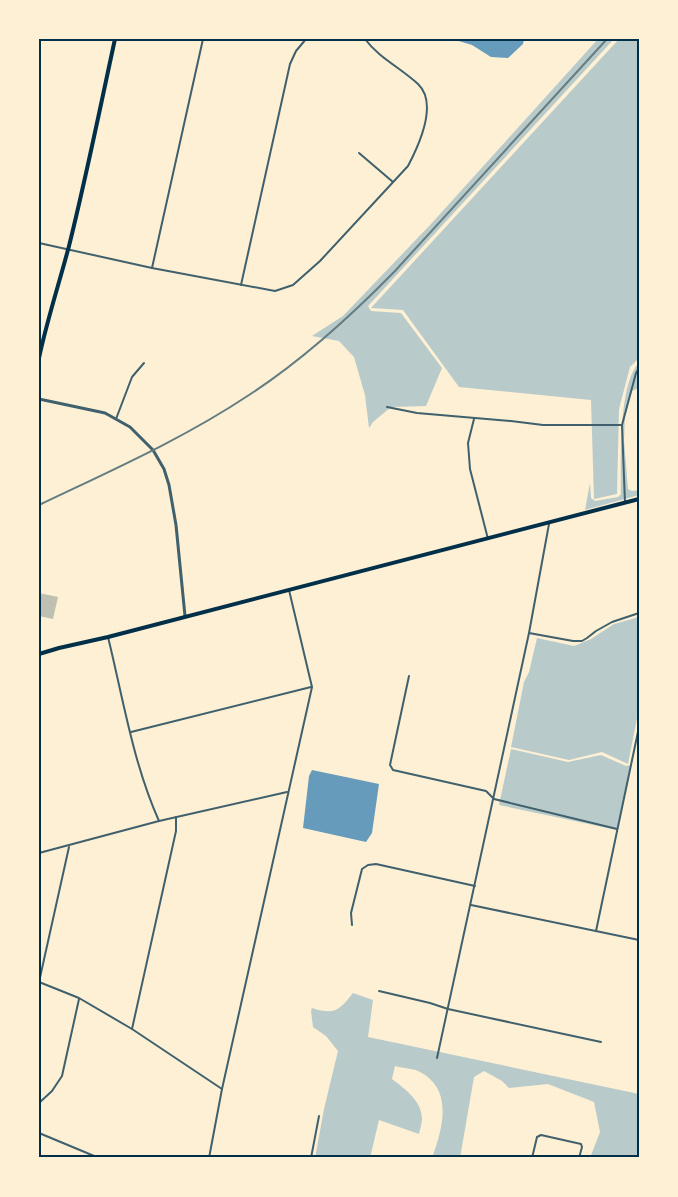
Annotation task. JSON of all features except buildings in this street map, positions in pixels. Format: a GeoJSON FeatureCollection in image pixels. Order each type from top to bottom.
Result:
{"type":"FeatureCollection","features":[{"type":"Feature","properties":{"kind":"main road"},"geometry":{"type":"LineString","coordinates":[[39,358],[68,249],[115,39]]}},
{"type":"Feature","properties":{"kind":"main road"},"geometry":{"type":"LineString","coordinates":[[39,654],[639,499]]}},
{"type":"Feature","properties":{"kind":"street"},"geometry":{"type":"LineString","coordinates":[[152,268],[203,39]]}},
{"type":"Feature","properties":{"kind":"street"},"geometry":{"type":"LineString","coordinates":[[241,285],[290,64],[296,51],[306,39]]}},
{"type":"Feature","properties":{"kind":"street"},"geometry":{"type":"LineString","coordinates":[[39,243],[152,268],[275,291],[293,285],[320,261],[408,166],[417,148],[427,113],[426,98],[420,85],[372,49],[364,39]]}},
{"type":"Feature","properties":{"kind":"street"},"geometry":{"type":"LineString","coordinates":[[359,153],[393,182]]}},
{"type":"Feature","properties":{"kind":"street"},"geometry":{"type":"LineString","coordinates":[[116,419],[132,376],[144,363]]}},
{"type":"Feature","properties":{"kind":"street"},"geometry":{"type":"LineString","coordinates":[[625,503],[622,425],[639,368]]}},
{"type":"Feature","properties":{"kind":"street"},"geometry":{"type":"LineString","coordinates":[[39,399],[105,413],[130,427],[153,450],[164,469],[169,485],[176,525],[185,616]]}},
{"type":"Feature","properties":{"kind":"street"},"geometry":{"type":"LineString","coordinates":[[387,407],[417,413],[543,425],[622,425]]}},
{"type":"Feature","properties":{"kind":"street"},"geometry":{"type":"LineString","coordinates":[[474,418],[468,443],[470,469],[488,539]]}},
{"type":"Feature","properties":{"kind":"street"},"geometry":{"type":"LineString","coordinates":[[437,1058],[530,633],[549,523]]}},
{"type":"Feature","properties":{"kind":"street"},"geometry":{"type":"LineString","coordinates":[[209,1158],[222,1089],[312,687],[289,590]]}},
{"type":"Feature","properties":{"kind":"street"},"geometry":{"type":"LineString","coordinates":[[530,633],[582,641],[612,622],[639,613]]}},
{"type":"Feature","properties":{"kind":"street"},"geometry":{"type":"LineString","coordinates":[[108,637],[147,795],[159,821]]}},
{"type":"Feature","properties":{"kind":"street"},"geometry":{"type":"LineString","coordinates":[[409,676],[390,765],[393,770],[486,791],[494,799],[617,829]]}},
{"type":"Feature","properties":{"kind":"street"},"geometry":{"type":"LineString","coordinates":[[131,732],[312,687]]}},
{"type":"Feature","properties":{"kind":"street"},"geometry":{"type":"LineString","coordinates":[[596,931],[639,728]]}},
{"type":"Feature","properties":{"kind":"street"},"geometry":{"type":"LineString","coordinates":[[39,853],[159,821],[287,792]]}},
{"type":"Feature","properties":{"kind":"street"},"geometry":{"type":"LineString","coordinates":[[132,1029],[176,831],[176,817]]}},
{"type":"Feature","properties":{"kind":"street"},"geometry":{"type":"LineString","coordinates":[[69,846],[39,982],[80,998],[132,1029],[222,1089]]}},
{"type":"Feature","properties":{"kind":"street"},"geometry":{"type":"LineString","coordinates":[[352,925],[351,913],[362,869],[368,865],[376,864],[475,886]]}},
{"type":"Feature","properties":{"kind":"street"},"geometry":{"type":"LineString","coordinates":[[471,905],[639,940]]}},
{"type":"Feature","properties":{"kind":"street"},"geometry":{"type":"LineString","coordinates":[[379,991],[448,1009],[602,1042]]}},
{"type":"Feature","properties":{"kind":"street"},"geometry":{"type":"LineString","coordinates":[[39,1103],[52,1091],[62,1076],[80,998]]}},
{"type":"Feature","properties":{"kind":"street"},"geometry":{"type":"LineString","coordinates":[[311,1158],[320,1116]]}},
{"type":"Feature","properties":{"kind":"street"},"geometry":{"type":"LineString","coordinates":[[39,1133],[99,1158]]}},
{"type":"Feature","properties":{"kind":"street"},"geometry":{"type":"LineString","coordinates":[[532,1158],[537,1137],[541,1135],[581,1144],[579,1158]]}},
{"type":"Feature","properties":{"kind":"shaded area"},"geometry":{"type":"Polygon","coordinates":[[[598,39],[614,39],[368,306],[371,311],[401,313],[442,368],[426,406],[391,407],[369,428],[365,395],[354,357],[339,341],[312,336],[343,316],[431,224],[598,39]]]}},
{"type":"Feature","properties":{"kind":"shaded area"},"geometry":{"type":"Polygon","coordinates":[[[619,39],[639,39],[639,358],[630,367],[619,409],[617,494],[594,499],[591,400],[459,387],[403,310],[371,308],[619,39]]]}},
{"type":"Feature","properties":{"kind":"shaded area"},"geometry":{"type":"Polygon","coordinates":[[[639,363],[639,390],[632,391],[625,416],[624,440],[628,489],[639,490],[639,495],[585,510],[590,483],[591,498],[595,501],[618,497],[621,494],[624,405],[632,373],[639,363]]]}},
{"type":"Feature","properties":{"kind":"shaded area"},"geometry":{"type":"Polygon","coordinates":[[[639,617],[639,708],[628,764],[602,752],[569,760],[511,747],[524,682],[529,672],[537,638],[574,646],[591,639],[614,624],[639,617]]]}},
{"type":"Feature","properties":{"kind":"shaded area"},"geometry":{"type":"Polygon","coordinates":[[[511,749],[568,762],[601,755],[626,766],[631,765],[617,830],[499,805],[511,749]]]}},
{"type":"Feature","properties":{"kind":"shaded area"},"geometry":{"type":"Polygon","coordinates":[[[353,993],[373,1000],[368,1037],[639,1094],[639,1158],[590,1158],[600,1132],[594,1102],[548,1084],[509,1088],[502,1081],[484,1071],[474,1077],[460,1158],[432,1158],[440,1134],[443,1110],[437,1088],[429,1078],[418,1071],[395,1066],[392,1079],[412,1096],[419,1107],[422,1119],[419,1134],[379,1120],[370,1158],[315,1158],[338,1051],[326,1036],[313,1027],[311,1011],[312,1008],[326,1011],[336,1010],[353,993]]]}},
{"type":"Feature","properties":{"kind":"water"},"geometry":{"type":"Polygon","coordinates":[[[452,39],[524,39],[523,44],[508,58],[491,57],[472,45],[452,39]]]}},
{"type":"Feature","properties":{"kind":"water"},"geometry":{"type":"Polygon","coordinates":[[[312,770],[379,784],[372,833],[366,842],[303,828],[309,776],[312,770]]]}},
{"type":"Feature","properties":{"kind":"railway"},"geometry":{"type":"LineString","coordinates":[[39,505],[146,454],[198,426],[269,382],[307,353],[395,271],[607,39]]}}]}
